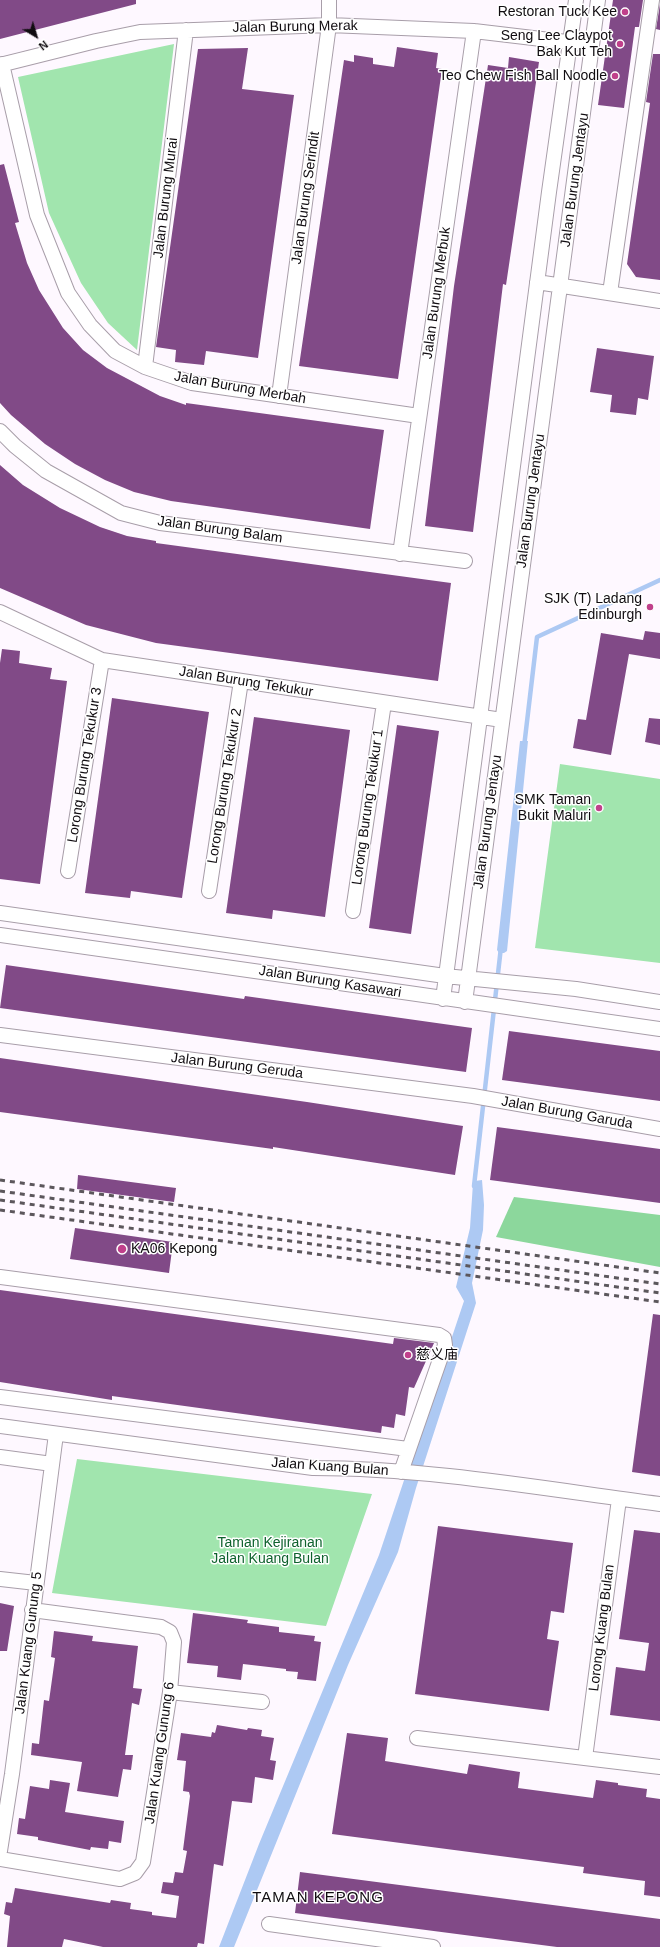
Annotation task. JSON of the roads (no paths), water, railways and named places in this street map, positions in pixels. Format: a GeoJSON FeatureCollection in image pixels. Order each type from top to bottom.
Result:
{"type":"FeatureCollection","features":[{"type":"Feature","properties":{"kind":"street","name":"Jalan Burung Serindit"},"geometry":{"type":"LineString","coordinates":[[279,396],[329,25],[329,0]]}},
{"type":"Feature","properties":{"kind":"street","name":"Jalan Burung Jentayu"},"geometry":{"type":"LineString","coordinates":[[442,999],[576,0]]}},
{"type":"Feature","properties":{"kind":"street","name":"Jalan Burung Jentayu"},"geometry":{"type":"LineString","coordinates":[[465,1002],[598,0]]}},
{"type":"Feature","properties":{"kind":"street"},"geometry":{"type":"LineString","coordinates":[[610,293],[652,0]]}},
{"type":"Feature","properties":{"kind":"street","name":"Jalan Burung Merak"},"geometry":{"type":"LineString","coordinates":[[1,65],[96,40],[140,32],[329,25],[474,31],[592,45]]}},
{"type":"Feature","properties":{"kind":"street","name":"Jalan Burung Murai"},"geometry":{"type":"LineString","coordinates":[[146,367],[186,30]]}},
{"type":"Feature","properties":{"kind":"street","name":"Jalan Burung Merbuk"},"geometry":{"type":"LineString","coordinates":[[400,554],[474,31]]}},
{"type":"Feature","properties":{"kind":"street","name":"Jalan Burung Merbah"},"geometry":{"type":"LineString","coordinates":[[1,65],[38,215],[68,293],[90,325],[115,351],[146,367],[192,383],[419,416]]}},
{"type":"Feature","properties":{"kind":"street"},"geometry":{"type":"LineString","coordinates":[[537,282],[660,301]]}},
{"type":"Feature","properties":{"kind":"street","name":"Jalan Burung Balam"},"geometry":{"type":"LineString","coordinates":[[0,431],[15,446],[46,471],[121,513],[160,523],[465,561]]}},
{"type":"Feature","properties":{"kind":"street","name":"Jalan Burung Tekukur"},"geometry":{"type":"LineString","coordinates":[[0,612],[102,660],[502,720]]}},
{"type":"Feature","properties":{"kind":"street","name":"Lorong Burung Tekukur 3"},"geometry":{"type":"LineString","coordinates":[[68,871],[102,660]]}},
{"type":"Feature","properties":{"kind":"street","name":"Lorong Burung Tekukur 2"},"geometry":{"type":"LineString","coordinates":[[209,891],[241,681]]}},
{"type":"Feature","properties":{"kind":"street","name":"Lorong Burung Tekukur 1"},"geometry":{"type":"LineString","coordinates":[[353,912],[384,703]]}},
{"type":"Feature","properties":{"kind":"street","name":"Jalan Burung Kasawari"},"geometry":{"type":"LineString","coordinates":[[0,913],[445,976],[576,989],[660,1002]]}},
{"type":"Feature","properties":{"kind":"street","name":"Jalan Burung Kasawari"},"geometry":{"type":"LineString","coordinates":[[0,935],[325,980],[442,999],[660,1029]]}},
{"type":"Feature","properties":{"kind":"street","name":"Jalan Burung Geruda"},"geometry":{"type":"LineString","coordinates":[[0,1035],[473,1096]]}},
{"type":"Feature","properties":{"kind":"street","name":"Jalan Burung Garuda"},"geometry":{"type":"LineString","coordinates":[[473,1096],[660,1129]]}},
{"type":"Feature","properties":{"kind":"street"},"geometry":{"type":"LineString","coordinates":[[0,1277],[439,1335],[444,1338],[445,1345],[401,1472]]}},
{"type":"Feature","properties":{"kind":"street"},"geometry":{"type":"LineString","coordinates":[[0,1397],[408,1449]]}},
{"type":"Feature","properties":{"kind":"street","name":"Jalan Kuang Bulan"},"geometry":{"type":"LineString","coordinates":[[0,1426],[313,1468],[401,1472],[446,1476],[660,1504]]}},
{"type":"Feature","properties":{"kind":"street","name":"Jalan Kuang Gunung 5"},"geometry":{"type":"LineString","coordinates":[[0,1852],[6,1773],[36,1583],[56,1434]]}},
{"type":"Feature","properties":{"kind":"street"},"geometry":{"type":"LineString","coordinates":[[0,1457],[52,1464]]}},
{"type":"Feature","properties":{"kind":"street","name":"Lorong Kuang Bulan"},"geometry":{"type":"LineString","coordinates":[[586,1758],[619,1499]]}},
{"type":"Feature","properties":{"kind":"street"},"geometry":{"type":"LineString","coordinates":[[0,1579],[36,1583]]}},
{"type":"Feature","properties":{"kind":"street","name":"Jalan Kuang Gunung 6"},"geometry":{"type":"LineString","coordinates":[[0,1859],[120,1879],[135,1873],[143,1862],[170,1692],[174,1642],[170,1632],[161,1627],[32,1610]]}},
{"type":"Feature","properties":{"kind":"street"},"geometry":{"type":"LineString","coordinates":[[170,1692],[262,1702]]}},
{"type":"Feature","properties":{"kind":"street"},"geometry":{"type":"LineString","coordinates":[[417,1738],[660,1767]]}},
{"type":"Feature","properties":{"kind":"street"},"geometry":{"type":"LineString","coordinates":[[269,1924],[433,1947]]}},
{"type":"Feature","properties":{"kind":"water"},"geometry":{"type":"Polygon","coordinates":[[[520,741],[528,741],[507,951],[504,953],[499,953],[497,950],[520,741]]]}},
{"type":"Feature","properties":{"kind":"water"},"geometry":{"type":"Polygon","coordinates":[[[482,1180],[484,1205],[483,1230],[472,1283],[476,1303],[416,1488],[398,1552],[348,1665],[234,1947],[219,1947],[259,1844],[379,1555],[464,1301],[456,1287],[470,1228],[473,1183],[475,1181],[482,1180]]]}},
{"type":"Feature","properties":{"kind":"waterway"},"geometry":{"type":"LineString","coordinates":[[524,747],[537,637],[660,580]]}},
{"type":"Feature","properties":{"kind":"waterway"},"geometry":{"type":"LineString","coordinates":[[474,1186],[501,947]]}},
{"type":"Feature","properties":{"kind":"railway"},"geometry":{"type":"LineString","coordinates":[[0,1180],[660,1273]]}},
{"type":"Feature","properties":{"kind":"railway"},"geometry":{"type":"LineString","coordinates":[[0,1191],[660,1284]]}},
{"type":"Feature","properties":{"kind":"railway"},"geometry":{"type":"LineString","coordinates":[[0,1200],[660,1293]]}},
{"type":"Feature","properties":{"kind":"railway"},"geometry":{"type":"LineString","coordinates":[[0,1210],[660,1302]]}},
{"type":"Feature","properties":{"kind":"place","name":"Restoran Tuck Kee"},"geometry":{"type":"Point","coordinates":[625,12]}},
{"type":"Feature","properties":{"kind":"place","name":"Seng Lee Claypot Bak Kut Teh"},"geometry":{"type":"Point","coordinates":[620,44]}},
{"type":"Feature","properties":{"kind":"place","name":"Teo Chew Fish Ball Noodle"},"geometry":{"type":"Point","coordinates":[615,76]}},
{"type":"Feature","properties":{"kind":"place","name":"SJK (T) Ladang Edinburgh"},"geometry":{"type":"Point","coordinates":[650,607]}},
{"type":"Feature","properties":{"kind":"place","name":"SMK Taman Bukit Maluri"},"geometry":{"type":"Point","coordinates":[599,808]}},
{"type":"Feature","properties":{"kind":"place","name":"KA06 Kepong"},"geometry":{"type":"Point","coordinates":[122,1249]}},
{"type":"Feature","properties":{"kind":"place","name":"慈义庙"},"geometry":{"type":"Point","coordinates":[408,1355]}},
{"type":"Feature","properties":{"kind":"district","name":"TAMAN KEPONG"},"geometry":{"type":"Point","coordinates":[318,1898]}},
{"type":"Feature","properties":{"kind":"park label","name":"Taman Kejiranan Jalan Kuang Bulan"},"geometry":{"type":"Point","coordinates":[270,1552]}}]}
